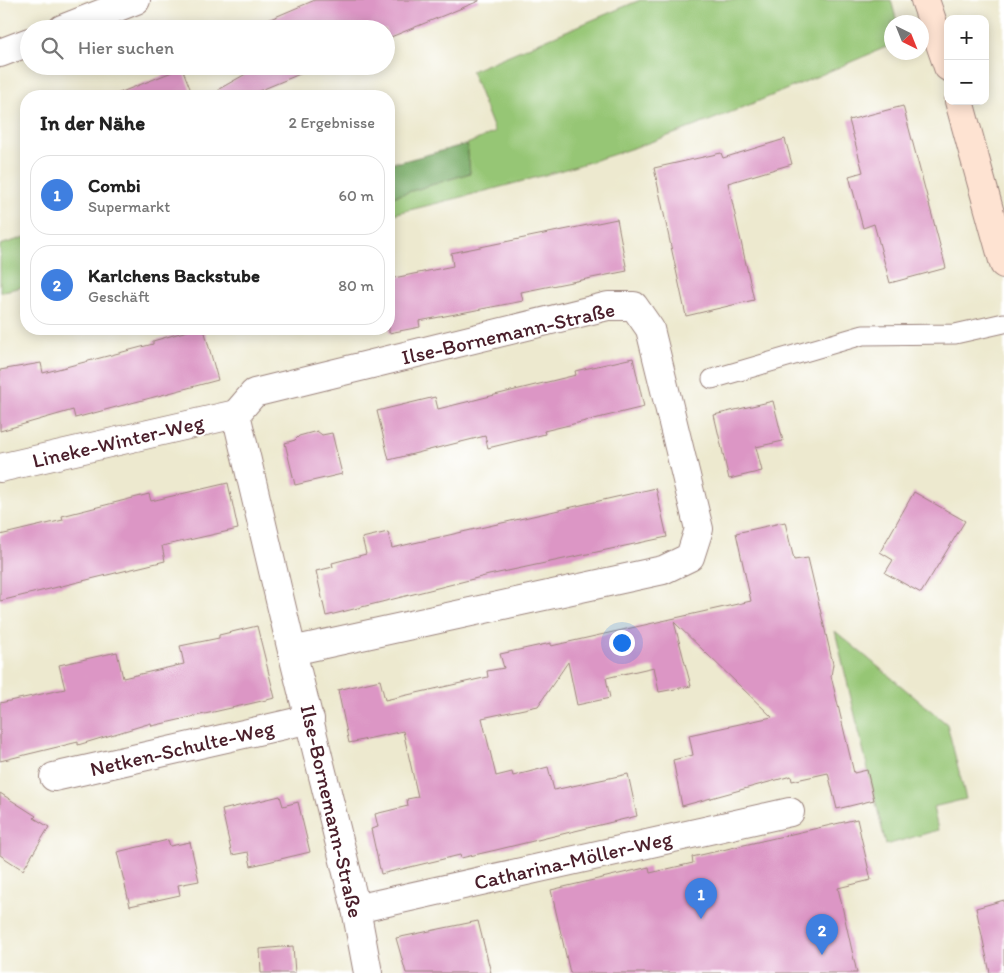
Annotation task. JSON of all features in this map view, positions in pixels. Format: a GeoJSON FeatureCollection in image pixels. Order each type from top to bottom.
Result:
{"type":"FeatureCollection","features":[{"type":"Feature","properties":{"kind":"street"},"geometry":{"type":"LineString","coordinates":[[85,20],[136,0]]}},
{"type":"Feature","properties":{"kind":"street"},"geometry":{"type":"LineString","coordinates":[[925,0],[945,60]]}},
{"type":"Feature","properties":{"kind":"street"},"geometry":{"type":"LineString","coordinates":[[0,53],[20,45]]}},
{"type":"Feature","properties":{"kind":"street"},"geometry":{"type":"LineString","coordinates":[[960,105],[1004,264]]}},
{"type":"Feature","properties":{"kind":"street","name":"Ilse-Bornemann-Straße"},"geometry":{"type":"LineString","coordinates":[[292,651],[663,570],[690,557],[699,529],[650,329],[634,306],[608,306],[254,393],[236,414],[292,651],[356,909],[368,973]]}},
{"type":"Feature","properties":{"kind":"street","name":"Lineke-Winter-Weg"},"geometry":{"type":"LineString","coordinates":[[0,468],[236,414]]}},
{"type":"Feature","properties":{"kind":"street","name":"Netken-Schulte-Weg"},"geometry":{"type":"LineString","coordinates":[[54,776],[310,719]]}},
{"type":"Feature","properties":{"kind":"street","name":"Catharina-Möller-Weg"},"geometry":{"type":"LineString","coordinates":[[356,909],[790,812]]}},
{"type":"Feature","properties":{"kind":"lane"},"geometry":{"type":"LineString","coordinates":[[712,379],[863,335],[955,334],[1004,323]]}},
{"type":"Feature","properties":{"kind":"green space"},"geometry":{"type":"Polygon","coordinates":[[[640,0],[891,0],[895,15],[884,15],[884,48],[707,122],[645,144],[550,174],[395,214],[395,196],[470,173],[467,144],[495,132],[471,71],[640,0]]]}},
{"type":"Feature","properties":{"kind":"green space"},"geometry":{"type":"Polygon","coordinates":[[[467,144],[470,173],[395,196],[395,162],[467,144]]]}},
{"type":"Feature","properties":{"kind":"green space"},"geometry":{"type":"Polygon","coordinates":[[[20,239],[20,287],[0,292],[0,245],[20,239]]]}},
{"type":"Feature","properties":{"kind":"green space"},"geometry":{"type":"Polygon","coordinates":[[[835,631],[947,724],[966,799],[933,807],[938,830],[886,845],[835,631]]]}},
{"type":"Feature","properties":{"kind":"building"},"geometry":{"type":"Polygon","coordinates":[[[315,0],[479,0],[395,35],[395,20],[268,20],[315,0]]]}},
{"type":"Feature","properties":{"kind":"building"},"geometry":{"type":"Polygon","coordinates":[[[164,75],[185,75],[191,90],[127,90],[164,75]]]}},
{"type":"Feature","properties":{"kind":"building"},"geometry":{"type":"Polygon","coordinates":[[[244,75],[297,75],[261,90],[219,89],[244,75]]]}},
{"type":"Feature","properties":{"kind":"building"},"geometry":{"type":"Polygon","coordinates":[[[903,106],[946,268],[890,283],[874,224],[863,228],[849,176],[863,172],[849,120],[903,106]]]}},
{"type":"Feature","properties":{"kind":"building"},"geometry":{"type":"Polygon","coordinates":[[[785,139],[792,164],[728,183],[754,300],[686,316],[654,168],[721,153],[723,158],[785,139]]]}},
{"type":"Feature","properties":{"kind":"building"},"geometry":{"type":"Polygon","coordinates":[[[617,219],[627,271],[521,292],[523,301],[419,321],[420,327],[395,332],[395,278],[453,266],[451,253],[617,219]]]}},
{"type":"Feature","properties":{"kind":"building"},"geometry":{"type":"Polygon","coordinates":[[[174,335],[206,335],[218,380],[75,418],[73,410],[0,431],[0,370],[41,363],[43,373],[153,344],[153,341],[174,335]]]}},
{"type":"Feature","properties":{"kind":"building"},"geometry":{"type":"Polygon","coordinates":[[[633,358],[644,407],[544,431],[545,434],[488,448],[485,436],[389,460],[377,411],[435,397],[438,409],[576,375],[575,371],[633,358]]]}},
{"type":"Feature","properties":{"kind":"building"},"geometry":{"type":"Polygon","coordinates":[[[773,401],[783,441],[756,447],[762,471],[729,479],[714,415],[773,401]]]}},
{"type":"Feature","properties":{"kind":"building"},"geometry":{"type":"Polygon","coordinates":[[[317,431],[322,435],[332,433],[342,474],[295,485],[285,443],[295,440],[299,436],[317,431]]]}},
{"type":"Feature","properties":{"kind":"building"},"geometry":{"type":"Polygon","coordinates":[[[228,483],[238,529],[162,546],[165,561],[0,601],[0,535],[63,520],[62,516],[149,494],[151,501],[228,483]]]}},
{"type":"Feature","properties":{"kind":"building"},"geometry":{"type":"Polygon","coordinates":[[[656,488],[667,537],[489,575],[326,616],[316,571],[333,567],[332,563],[366,554],[362,538],[388,532],[392,548],[656,488]]]}},
{"type":"Feature","properties":{"kind":"building"},"geometry":{"type":"Polygon","coordinates":[[[914,492],[965,521],[921,593],[885,573],[893,560],[880,552],[914,492]]]}},
{"type":"Feature","properties":{"kind":"building"},"geometry":{"type":"Polygon","coordinates":[[[785,522],[794,560],[808,558],[833,664],[831,676],[854,773],[867,770],[874,800],[837,809],[828,773],[792,781],[791,776],[682,806],[673,760],[693,755],[689,735],[772,717],[674,622],[691,686],[659,692],[654,667],[606,678],[610,698],[577,705],[568,662],[538,706],[482,718],[496,776],[512,772],[513,776],[548,767],[554,790],[628,774],[637,816],[461,858],[460,855],[381,874],[371,829],[378,827],[375,814],[408,806],[407,799],[418,797],[403,731],[349,743],[338,690],[380,680],[385,700],[488,677],[487,671],[504,668],[500,654],[551,643],[551,646],[751,601],[736,533],[785,522]]]}},
{"type":"Feature","properties":{"kind":"building"},"geometry":{"type":"Polygon","coordinates":[[[257,626],[275,698],[152,726],[151,723],[78,745],[78,742],[0,761],[0,703],[65,689],[59,665],[117,652],[123,678],[184,664],[180,646],[219,638],[219,635],[257,626]]]}},
{"type":"Feature","properties":{"kind":"building"},"geometry":{"type":"Polygon","coordinates":[[[0,793],[36,816],[34,818],[49,827],[23,870],[0,855],[0,793]]]}},
{"type":"Feature","properties":{"kind":"building"},"geometry":{"type":"Polygon","coordinates":[[[280,796],[283,806],[298,802],[310,852],[251,866],[248,852],[232,855],[222,810],[280,796]]]}},
{"type":"Feature","properties":{"kind":"building"},"geometry":{"type":"Polygon","coordinates":[[[857,819],[871,880],[838,888],[857,973],[570,973],[551,890],[649,867],[650,873],[693,863],[692,857],[857,819]]]}},
{"type":"Feature","properties":{"kind":"building"},"geometry":{"type":"Polygon","coordinates":[[[168,840],[170,846],[190,842],[199,881],[178,885],[180,895],[130,906],[117,852],[168,840]]]}},
{"type":"Feature","properties":{"kind":"building"},"geometry":{"type":"Polygon","coordinates":[[[1004,900],[1004,973],[990,973],[976,908],[1004,900]]]}},
{"type":"Feature","properties":{"kind":"building"},"geometry":{"type":"Polygon","coordinates":[[[478,921],[491,973],[406,973],[396,938],[478,921]]]}},
{"type":"Feature","properties":{"kind":"building"},"geometry":{"type":"Polygon","coordinates":[[[293,946],[295,973],[261,973],[260,949],[293,946]]]}},
{"type":"Feature","properties":{"kind":"place","name":"Combi"},"geometry":{"type":"Point","coordinates":[701,919]}},
{"type":"Feature","properties":{"kind":"place","name":"Karlchens Backstube"},"geometry":{"type":"Point","coordinates":[822,955]}}]}
